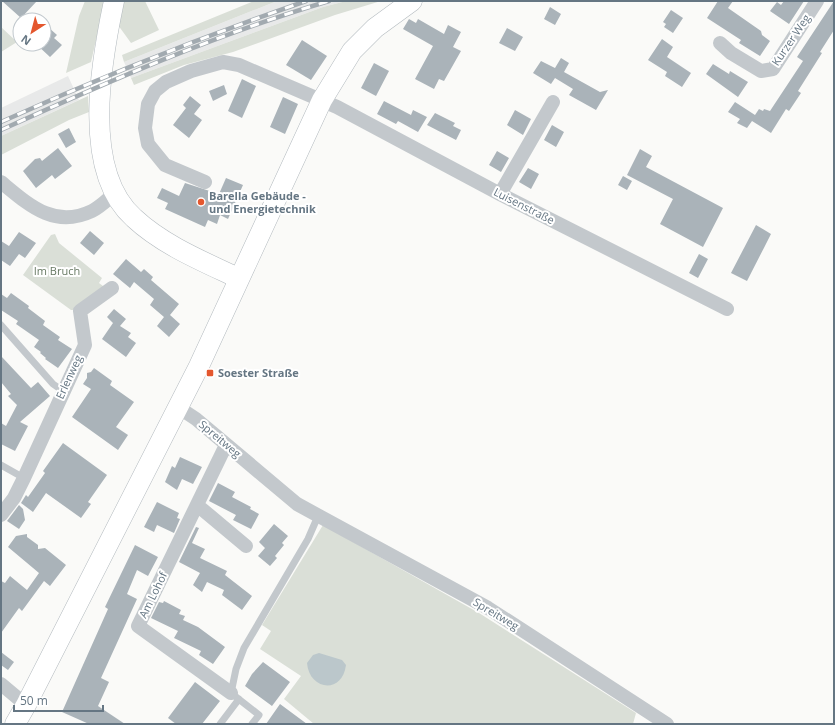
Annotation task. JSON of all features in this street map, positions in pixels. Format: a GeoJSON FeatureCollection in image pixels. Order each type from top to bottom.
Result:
{"type":"FeatureCollection","features":[{"type":"Feature","properties":{"kind":"street"},"geometry":{"type":"LineString","coordinates":[[114,1],[99,110],[99,138],[114,194],[133,218],[164,240],[238,278]]}},
{"type":"Feature","properties":{"kind":"street"},"geometry":{"type":"LineString","coordinates":[[14,724],[26,705],[199,366],[238,278],[322,100],[352,51],[375,28],[412,1]]}},
{"type":"Feature","properties":{"kind":"street","name":"Kurzer Weg"},"geometry":{"type":"LineString","coordinates":[[720,44],[731,53],[761,71],[773,68],[817,1]]}},
{"type":"Feature","properties":{"kind":"street"},"geometry":{"type":"LineString","coordinates":[[205,182],[165,165],[148,144],[145,128],[148,104],[155,91],[166,82],[191,71],[223,62],[239,65],[256,71],[322,100]]}},
{"type":"Feature","properties":{"kind":"street","name":"Luisenstraße"},"geometry":{"type":"LineString","coordinates":[[322,100],[500,194],[727,309]]}},
{"type":"Feature","properties":{"kind":"street"},"geometry":{"type":"LineString","coordinates":[[500,194],[553,102]]}},
{"type":"Feature","properties":{"kind":"street"},"geometry":{"type":"LineString","coordinates":[[1,182],[27,203],[51,216],[67,218],[92,211],[114,194]]}},
{"type":"Feature","properties":{"kind":"street","name":"Erlenweg"},"geometry":{"type":"LineString","coordinates":[[1,515],[14,498],[24,478],[84,345],[80,311],[112,288]]}},
{"type":"Feature","properties":{"kind":"street","name":"Spreitweg"},"geometry":{"type":"LineString","coordinates":[[178,407],[196,419],[297,504],[488,608],[668,724]]}},
{"type":"Feature","properties":{"kind":"street","name":"Am Lohof"},"geometry":{"type":"LineString","coordinates":[[226,445],[138,626],[235,696]]}},
{"type":"Feature","properties":{"kind":"street"},"geometry":{"type":"LineString","coordinates":[[197,505],[246,546]]}},
{"type":"Feature","properties":{"kind":"street"},"geometry":{"type":"LineString","coordinates":[[1,684],[26,705]]}},
{"type":"Feature","properties":{"kind":"lane"},"geometry":{"type":"LineString","coordinates":[[1,325],[53,384],[63,391]]}},
{"type":"Feature","properties":{"kind":"lane"},"geometry":{"type":"LineString","coordinates":[[1,465],[24,478]]}},
{"type":"Feature","properties":{"kind":"lane"},"geometry":{"type":"LineString","coordinates":[[220,724],[235,696],[236,669],[244,648],[308,539],[318,516]]}},
{"type":"Feature","properties":{"kind":"lane"},"geometry":{"type":"LineString","coordinates":[[235,696],[259,715],[252,724]]}},
{"type":"Feature","properties":{"kind":"shaded area"},"geometry":{"type":"Polygon","coordinates":[[[277,1],[346,1],[323,7],[131,78],[124,62],[277,1]]]}},
{"type":"Feature","properties":{"kind":"shaded area"},"geometry":{"type":"Polygon","coordinates":[[[68,76],[79,100],[1,136],[1,108],[68,76]]]}},
{"type":"Feature","properties":{"kind":"shaded area"},"geometry":{"type":"Polygon","coordinates":[[[319,653],[342,660],[346,665],[343,675],[332,685],[319,683],[313,679],[309,672],[307,663],[313,655],[319,653]]]}},
{"type":"Feature","properties":{"kind":"green space"},"geometry":{"type":"Polygon","coordinates":[[[85,1],[105,1],[91,62],[66,73],[79,16],[85,1]]]}},
{"type":"Feature","properties":{"kind":"green space"},"geometry":{"type":"Polygon","coordinates":[[[122,1],[145,1],[159,30],[131,43],[118,25],[122,1]]]}},
{"type":"Feature","properties":{"kind":"green space"},"geometry":{"type":"Polygon","coordinates":[[[254,1],[277,1],[124,62],[122,55],[254,1]]]}},
{"type":"Feature","properties":{"kind":"green space"},"geometry":{"type":"Polygon","coordinates":[[[346,1],[381,1],[335,15],[233,52],[184,65],[134,85],[131,78],[323,7],[346,1]]]}},
{"type":"Feature","properties":{"kind":"green space"},"geometry":{"type":"Polygon","coordinates":[[[1,27],[12,37],[12,45],[1,52],[1,27]]]}},
{"type":"Feature","properties":{"kind":"green space"},"geometry":{"type":"Polygon","coordinates":[[[88,96],[89,112],[69,120],[1,155],[1,136],[88,96]]]}},
{"type":"Feature","properties":{"kind":"green space","name":"Im Bruch"},"geometry":{"type":"Polygon","coordinates":[[[55,234],[59,243],[102,278],[99,283],[103,286],[104,291],[76,310],[71,310],[23,275],[51,235],[55,234]]]}},
{"type":"Feature","properties":{"kind":"green space"},"geometry":{"type":"Polygon","coordinates":[[[323,525],[479,613],[636,713],[633,724],[314,724],[284,699],[301,676],[260,649],[271,631],[262,625],[323,525]]]}},
{"type":"Feature","properties":{"kind":"building"},"geometry":{"type":"Polygon","coordinates":[[[2,1],[37,1],[27,12],[14,12],[2,1]]]}},
{"type":"Feature","properties":{"kind":"building"},"geometry":{"type":"Polygon","coordinates":[[[718,1],[733,1],[728,8],[761,31],[762,35],[770,41],[760,56],[739,43],[741,40],[707,18],[718,1]]]}},
{"type":"Feature","properties":{"kind":"building"},"geometry":{"type":"Polygon","coordinates":[[[784,1],[804,1],[789,24],[770,11],[777,2],[781,5],[784,1]]]}},
{"type":"Feature","properties":{"kind":"building"},"geometry":{"type":"Polygon","coordinates":[[[834,1],[834,30],[820,52],[822,53],[798,91],[801,93],[789,111],[786,109],[771,133],[752,121],[747,128],[737,123],[740,119],[728,112],[735,102],[755,115],[759,109],[763,111],[764,109],[770,111],[803,61],[797,57],[834,1]]]}},
{"type":"Feature","properties":{"kind":"building"},"geometry":{"type":"Polygon","coordinates":[[[550,7],[561,14],[555,25],[544,19],[550,7]]]}},
{"type":"Feature","properties":{"kind":"building"},"geometry":{"type":"Polygon","coordinates":[[[671,10],[683,18],[673,33],[664,27],[666,24],[663,22],[671,10]]]}},
{"type":"Feature","properties":{"kind":"building"},"geometry":{"type":"Polygon","coordinates":[[[409,19],[416,23],[418,19],[444,34],[448,25],[461,32],[453,47],[461,51],[444,81],[439,79],[434,89],[415,79],[433,46],[403,29],[409,19]]]}},
{"type":"Feature","properties":{"kind":"building"},"geometry":{"type":"Polygon","coordinates":[[[507,28],[523,37],[515,51],[499,43],[507,28]]]}},
{"type":"Feature","properties":{"kind":"building"},"geometry":{"type":"Polygon","coordinates":[[[52,31],[57,35],[54,38],[62,45],[50,57],[45,52],[52,52],[52,31]]]}},
{"type":"Feature","properties":{"kind":"building"},"geometry":{"type":"Polygon","coordinates":[[[662,39],[673,47],[667,57],[691,73],[682,87],[665,76],[667,72],[648,60],[662,39]]]}},
{"type":"Feature","properties":{"kind":"building"},"geometry":{"type":"Polygon","coordinates":[[[302,40],[327,56],[311,80],[286,65],[302,40]]]}},
{"type":"Feature","properties":{"kind":"building"},"geometry":{"type":"Polygon","coordinates":[[[561,58],[569,63],[564,72],[600,92],[608,90],[596,110],[569,95],[573,89],[555,78],[551,84],[533,73],[541,61],[555,68],[561,58]]]}},
{"type":"Feature","properties":{"kind":"building"},"geometry":{"type":"Polygon","coordinates":[[[374,63],[389,71],[376,96],[361,88],[374,63]]]}},
{"type":"Feature","properties":{"kind":"building"},"geometry":{"type":"Polygon","coordinates":[[[713,64],[729,74],[730,71],[748,82],[738,97],[706,74],[713,64]]]}},
{"type":"Feature","properties":{"kind":"building"},"geometry":{"type":"Polygon","coordinates":[[[242,79],[256,86],[242,118],[228,111],[242,79]]]}},
{"type":"Feature","properties":{"kind":"building"},"geometry":{"type":"Polygon","coordinates":[[[224,85],[227,94],[213,101],[209,91],[224,85]]]}},
{"type":"Feature","properties":{"kind":"building"},"geometry":{"type":"Polygon","coordinates":[[[190,96],[201,105],[194,114],[202,120],[189,138],[173,125],[186,108],[183,105],[190,96]]]}},
{"type":"Feature","properties":{"kind":"building"},"geometry":{"type":"Polygon","coordinates":[[[283,97],[298,104],[285,134],[270,127],[283,97]]]}},
{"type":"Feature","properties":{"kind":"building"},"geometry":{"type":"Polygon","coordinates":[[[384,101],[411,115],[413,110],[427,117],[418,132],[398,121],[396,124],[377,114],[384,101]]]}},
{"type":"Feature","properties":{"kind":"building"},"geometry":{"type":"Polygon","coordinates":[[[515,110],[531,119],[523,135],[507,125],[515,110]]]}},
{"type":"Feature","properties":{"kind":"building"},"geometry":{"type":"Polygon","coordinates":[[[435,113],[455,123],[453,126],[461,130],[456,140],[427,125],[435,113]]]}},
{"type":"Feature","properties":{"kind":"building"},"geometry":{"type":"Polygon","coordinates":[[[552,125],[564,132],[556,147],[544,140],[552,125]]]}},
{"type":"Feature","properties":{"kind":"building"},"geometry":{"type":"Polygon","coordinates":[[[69,128],[76,142],[66,148],[58,134],[69,128]]]}},
{"type":"Feature","properties":{"kind":"building"},"geometry":{"type":"Polygon","coordinates":[[[58,148],[72,166],[55,179],[52,175],[36,188],[23,171],[35,159],[40,158],[42,161],[58,148]]]}},
{"type":"Feature","properties":{"kind":"building"},"geometry":{"type":"Polygon","coordinates":[[[640,149],[652,156],[646,167],[723,208],[703,247],[660,224],[673,199],[627,175],[640,149]]]}},
{"type":"Feature","properties":{"kind":"building"},"geometry":{"type":"Polygon","coordinates":[[[497,151],[509,158],[501,172],[489,165],[497,151]]]}},
{"type":"Feature","properties":{"kind":"building"},"geometry":{"type":"Polygon","coordinates":[[[528,168],[539,174],[531,189],[519,182],[528,168]]]}},
{"type":"Feature","properties":{"kind":"building"},"geometry":{"type":"Polygon","coordinates":[[[623,176],[632,181],[627,190],[618,185],[623,176]]]}},
{"type":"Feature","properties":{"kind":"building"},"geometry":{"type":"Polygon","coordinates":[[[226,178],[243,185],[228,219],[220,215],[217,224],[208,220],[205,227],[165,209],[168,203],[157,198],[162,188],[179,196],[185,183],[219,194],[226,178]]]}},
{"type":"Feature","properties":{"kind":"building"},"geometry":{"type":"Polygon","coordinates":[[[756,225],[771,234],[747,281],[731,273],[756,225]]]}},
{"type":"Feature","properties":{"kind":"building"},"geometry":{"type":"Polygon","coordinates":[[[90,231],[104,243],[94,255],[80,243],[90,231]]]}},
{"type":"Feature","properties":{"kind":"building"},"geometry":{"type":"Polygon","coordinates":[[[19,232],[36,243],[25,258],[19,254],[10,266],[1,260],[1,241],[9,246],[19,232]]]}},
{"type":"Feature","properties":{"kind":"building"},"geometry":{"type":"Polygon","coordinates":[[[699,254],[708,259],[698,278],[689,273],[699,254]]]}},
{"type":"Feature","properties":{"kind":"building"},"geometry":{"type":"Polygon","coordinates":[[[126,259],[141,272],[144,269],[153,277],[151,280],[179,304],[170,315],[180,324],[169,337],[157,326],[164,317],[150,305],[154,299],[134,282],[130,288],[113,274],[126,259]]]}},
{"type":"Feature","properties":{"kind":"building"},"geometry":{"type":"Polygon","coordinates":[[[11,293],[29,306],[28,308],[45,321],[43,325],[60,337],[58,340],[72,349],[58,368],[45,359],[46,358],[40,353],[41,352],[34,347],[39,340],[16,324],[18,321],[1,310],[1,294],[7,298],[11,293]]]}},
{"type":"Feature","properties":{"kind":"building"},"geometry":{"type":"Polygon","coordinates":[[[114,309],[126,319],[120,326],[131,333],[128,337],[136,343],[126,357],[102,339],[113,323],[107,317],[114,309]]]}},
{"type":"Feature","properties":{"kind":"building"},"geometry":{"type":"Polygon","coordinates":[[[1,356],[31,388],[38,382],[50,396],[20,422],[28,426],[15,451],[1,444],[1,423],[6,426],[17,405],[8,396],[11,394],[1,382],[1,356]]]}},
{"type":"Feature","properties":{"kind":"building"},"geometry":{"type":"Polygon","coordinates":[[[94,368],[112,381],[110,385],[134,402],[116,427],[128,435],[118,450],[72,417],[91,389],[83,384],[87,378],[87,373],[91,372],[94,368]]]}},
{"type":"Feature","properties":{"kind":"building"},"geometry":{"type":"Polygon","coordinates":[[[63,443],[107,475],[88,502],[91,504],[81,518],[46,493],[33,512],[21,503],[26,495],[28,497],[45,473],[43,471],[63,443]]]}},
{"type":"Feature","properties":{"kind":"building"},"geometry":{"type":"Polygon","coordinates":[[[180,457],[202,467],[193,484],[182,479],[177,490],[165,482],[172,466],[175,468],[180,457]]]}},
{"type":"Feature","properties":{"kind":"building"},"geometry":{"type":"Polygon","coordinates":[[[218,483],[235,492],[232,497],[251,507],[250,509],[259,514],[251,529],[233,520],[236,515],[209,501],[218,483]]]}},
{"type":"Feature","properties":{"kind":"building"},"geometry":{"type":"Polygon","coordinates":[[[157,502],[179,513],[177,518],[180,519],[174,533],[157,525],[154,532],[144,527],[157,502]]]}},
{"type":"Feature","properties":{"kind":"building"},"geometry":{"type":"Polygon","coordinates":[[[19,505],[23,509],[25,520],[19,529],[7,521],[19,505]]]}},
{"type":"Feature","properties":{"kind":"building"},"geometry":{"type":"Polygon","coordinates":[[[274,524],[288,536],[282,543],[284,545],[275,556],[277,558],[270,566],[258,556],[265,548],[259,542],[274,524]]]}},
{"type":"Feature","properties":{"kind":"building"},"geometry":{"type":"Polygon","coordinates":[[[196,527],[199,528],[192,543],[205,549],[200,558],[227,571],[225,575],[252,596],[242,610],[222,595],[224,590],[207,582],[202,592],[193,585],[200,573],[179,562],[196,527]]]}},
{"type":"Feature","properties":{"kind":"building"},"geometry":{"type":"Polygon","coordinates":[[[27,534],[27,537],[38,545],[38,549],[45,548],[66,565],[50,586],[44,581],[22,611],[19,608],[1,633],[1,581],[5,583],[10,576],[27,590],[39,573],[8,547],[16,536],[27,534]]]}},
{"type":"Feature","properties":{"kind":"building"},"geometry":{"type":"Polygon","coordinates":[[[135,545],[158,557],[148,576],[137,570],[127,594],[137,599],[101,678],[109,682],[98,706],[125,724],[89,724],[62,712],[108,609],[105,607],[135,545]]]}},
{"type":"Feature","properties":{"kind":"building"},"geometry":{"type":"Polygon","coordinates":[[[164,601],[181,610],[179,614],[185,616],[183,620],[198,627],[225,647],[213,664],[199,655],[201,651],[174,638],[178,631],[151,618],[159,602],[163,603],[164,601]]]}},
{"type":"Feature","properties":{"kind":"building"},"geometry":{"type":"Polygon","coordinates":[[[1,652],[14,662],[8,670],[1,665],[1,652]]]}},
{"type":"Feature","properties":{"kind":"building"},"geometry":{"type":"Polygon","coordinates":[[[263,662],[290,682],[272,706],[245,686],[252,674],[263,662]]]}},
{"type":"Feature","properties":{"kind":"building"},"geometry":{"type":"Polygon","coordinates":[[[195,682],[220,701],[202,724],[176,724],[168,718],[195,682]]]}},
{"type":"Feature","properties":{"kind":"building"},"geometry":{"type":"Polygon","coordinates":[[[280,704],[307,724],[266,724],[280,704]]]}},
{"type":"Feature","properties":{"kind":"railway"},"geometry":{"type":"LineString","coordinates":[[1,122],[152,58],[306,1]]}},
{"type":"Feature","properties":{"kind":"railway"},"geometry":{"type":"LineString","coordinates":[[1,130],[81,94],[163,60],[245,28],[329,1]]}},
{"type":"Feature","properties":{"kind":"place","name":"Barella Gebäude - und Energietechnik"},"geometry":{"type":"Point","coordinates":[201,202]}},
{"type":"Feature","properties":{"kind":"place","name":"Soester Straße"},"geometry":{"type":"Point","coordinates":[210,373]}}]}
